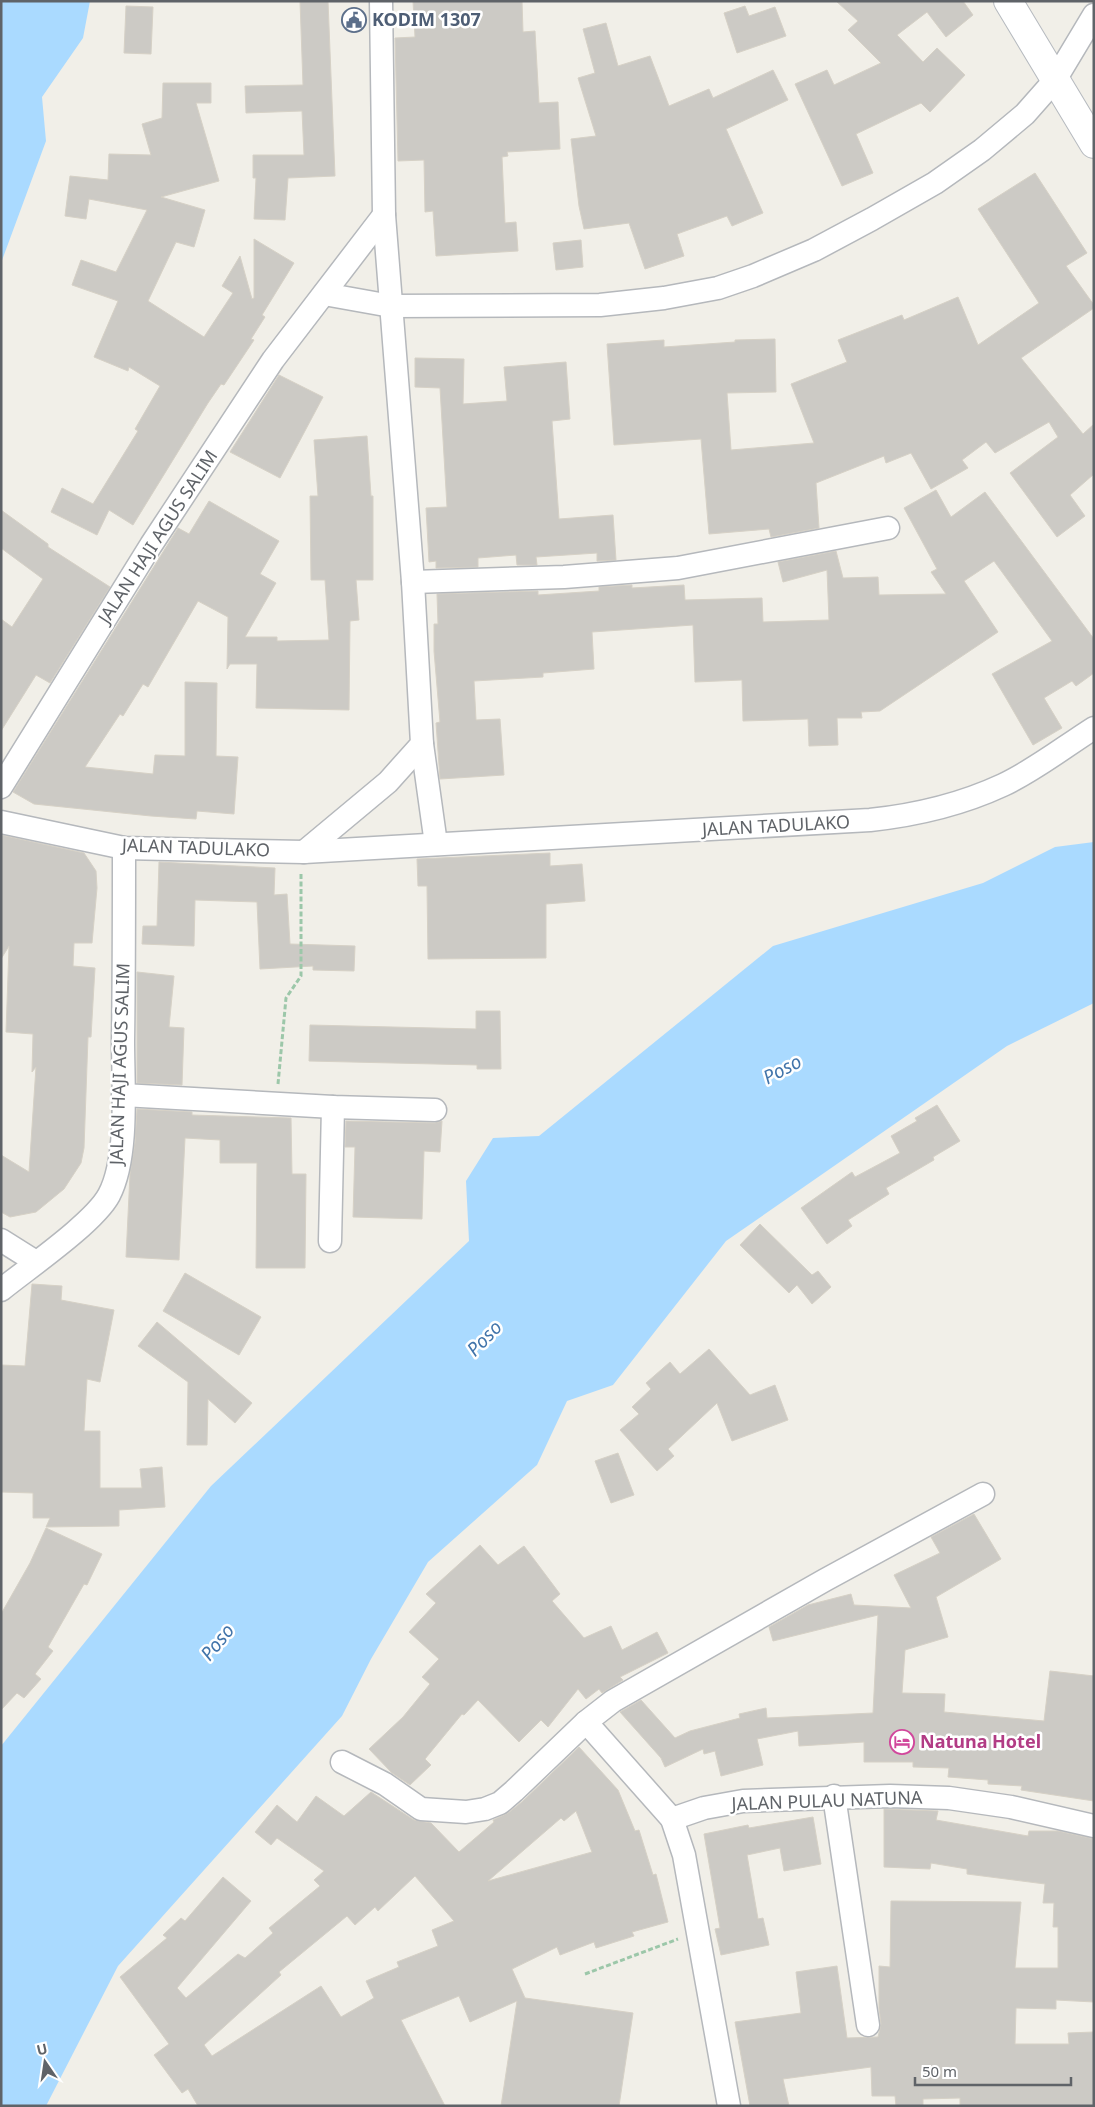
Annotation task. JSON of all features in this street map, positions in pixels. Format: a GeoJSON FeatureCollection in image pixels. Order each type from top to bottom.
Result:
{"type":"FeatureCollection","features":[{"type":"Feature","properties":{"kind":"main road"},"geometry":{"type":"LineString","coordinates":[[1008,1],[1094,144]]}},
{"type":"Feature","properties":{"kind":"street"},"geometry":{"type":"LineString","coordinates":[[381,1],[384,215],[414,582],[422,744],[436,844]]}},
{"type":"Feature","properties":{"kind":"street"},"geometry":{"type":"LineString","coordinates":[[324,294],[391,306],[600,305],[664,298],[718,288],[753,276],[814,250],[935,184],[982,150],[1025,114],[1055,80],[1094,15]]}},
{"type":"Feature","properties":{"kind":"street","name":"JALAN HAJI AGUS SALIM"},"geometry":{"type":"LineString","coordinates":[[1,787],[151,545],[273,360],[384,215]]}},
{"type":"Feature","properties":{"kind":"street"},"geometry":{"type":"LineString","coordinates":[[414,582],[564,577],[668,569],[764,553],[888,528]]}},
{"type":"Feature","properties":{"kind":"street","name":"JALAN TADULAKO"},"geometry":{"type":"LineString","coordinates":[[1,822],[124,848],[304,852],[820,824],[904,816],[969,799],[1004,784],[1094,728]]}},
{"type":"Feature","properties":{"kind":"street"},"geometry":{"type":"LineString","coordinates":[[304,852],[388,782],[422,744]]}},
{"type":"Feature","properties":{"kind":"street","name":"JALAN HAJI AGUS SALIM"},"geometry":{"type":"LineString","coordinates":[[1,1290],[92,1216],[108,1196],[117,1177],[121,1146],[123,1095],[124,848]]}},
{"type":"Feature","properties":{"kind":"street"},"geometry":{"type":"LineString","coordinates":[[123,1095],[334,1107],[435,1110]]}},
{"type":"Feature","properties":{"kind":"street"},"geometry":{"type":"LineString","coordinates":[[330,1241],[334,1107]]}},
{"type":"Feature","properties":{"kind":"street"},"geometry":{"type":"LineString","coordinates":[[1,1240],[36,1262]]}},
{"type":"Feature","properties":{"kind":"street"},"geometry":{"type":"LineString","coordinates":[[342,1762],[385,1784],[421,1809],[466,1812],[485,1810],[500,1803],[514,1791],[586,1722],[634,1689],[825,1580],[983,1494]]}},
{"type":"Feature","properties":{"kind":"street"},"geometry":{"type":"LineString","coordinates":[[586,1722],[672,1819],[684,1856],[729,2106]]}},
{"type":"Feature","properties":{"kind":"street"},"geometry":{"type":"LineString","coordinates":[[834,1796],[868,2025]]}},
{"type":"Feature","properties":{"kind":"street","name":"JALAN PULAU NATUNA"},"geometry":{"type":"LineString","coordinates":[[672,1819],[722,1804],[780,1798],[890,1796],[949,1798],[1012,1807],[1094,1826]]}},
{"type":"Feature","properties":{"kind":"path"},"geometry":{"type":"LineString","coordinates":[[277,1103],[286,998],[301,976],[300,888],[304,852]]}},
{"type":"Feature","properties":{"kind":"path"},"geometry":{"type":"LineString","coordinates":[[586,1974],[697,1932]]}},
{"type":"Feature","properties":{"kind":"water"},"geometry":{"type":"Polygon","coordinates":[[[1,1],[90,1],[83,38],[42,97],[46,141],[1,263],[1,1]]]}},
{"type":"Feature","properties":{"kind":"water","name":"Poso"},"geometry":{"type":"Polygon","coordinates":[[[1094,842],[1094,1003],[1007,1046],[726,1241],[613,1385],[567,1401],[537,1465],[428,1562],[371,1659],[342,1716],[118,1966],[46,2106],[1,2106],[1,1746],[211,1486],[469,1241],[466,1181],[493,1138],[539,1136],[773,946],[983,883],[1055,847],[1094,842]]]}},
{"type":"Feature","properties":{"kind":"building"},"geometry":{"type":"Polygon","coordinates":[[[300,1],[328,1],[335,176],[288,178],[285,220],[254,219],[256,178],[253,178],[253,155],[304,155],[302,111],[246,113],[245,86],[303,85],[300,1]]]}},
{"type":"Feature","properties":{"kind":"building"},"geometry":{"type":"Polygon","coordinates":[[[413,1],[522,1],[523,32],[535,31],[539,103],[558,102],[560,149],[507,152],[508,156],[502,157],[505,223],[516,222],[518,251],[436,256],[433,211],[425,212],[424,160],[398,161],[395,38],[415,37],[413,1]]]}},
{"type":"Feature","properties":{"kind":"building"},"geometry":{"type":"Polygon","coordinates":[[[836,1],[963,1],[973,15],[946,37],[927,12],[897,35],[923,62],[937,48],[965,75],[930,112],[921,103],[856,134],[873,173],[842,186],[795,84],[827,70],[834,85],[881,63],[848,30],[858,21],[836,1]]]}},
{"type":"Feature","properties":{"kind":"building"},"geometry":{"type":"Polygon","coordinates":[[[126,6],[153,7],[151,54],[124,53],[126,6]]]}},
{"type":"Feature","properties":{"kind":"building"},"geometry":{"type":"Polygon","coordinates":[[[745,6],[749,16],[775,7],[786,36],[737,53],[724,13],[745,6]]]}},
{"type":"Feature","properties":{"kind":"building"},"geometry":{"type":"Polygon","coordinates":[[[606,23],[618,66],[650,56],[669,106],[709,89],[713,98],[773,70],[788,100],[726,129],[763,213],[732,226],[727,216],[677,234],[684,256],[645,269],[629,223],[584,229],[579,206],[571,139],[596,136],[578,78],[595,73],[583,29],[606,23]]]}},
{"type":"Feature","properties":{"kind":"building"},"geometry":{"type":"Polygon","coordinates":[[[163,83],[211,83],[211,103],[196,103],[219,181],[161,197],[205,210],[194,247],[176,242],[148,301],[204,337],[233,293],[222,286],[240,256],[252,299],[254,298],[254,239],[294,263],[262,315],[265,317],[251,339],[254,340],[224,385],[221,384],[208,403],[133,525],[109,510],[97,535],[51,512],[62,488],[93,504],[138,431],[135,429],[160,386],[129,367],[128,371],[94,357],[118,301],[72,285],[81,260],[116,272],[147,210],[89,199],[86,219],[65,216],[70,176],[108,180],[109,154],[151,155],[142,124],[162,118],[163,83]]]}},
{"type":"Feature","properties":{"kind":"building"},"geometry":{"type":"Polygon","coordinates":[[[1035,173],[1087,253],[1066,266],[1094,305],[1094,308],[1021,358],[1083,434],[1094,424],[1094,474],[1070,495],[1085,516],[1057,537],[1010,473],[1058,437],[1049,422],[995,453],[986,442],[962,460],[968,468],[931,489],[911,453],[886,463],[884,456],[816,483],[819,528],[771,537],[769,529],[709,534],[701,439],[614,445],[607,344],[664,340],[664,347],[735,342],[735,340],[775,339],[776,392],[727,393],[731,450],[814,443],[791,384],[847,362],[838,340],[902,315],[904,320],[958,297],[978,345],[1039,303],[978,209],[1035,173]]]}},
{"type":"Feature","properties":{"kind":"building"},"geometry":{"type":"Polygon","coordinates":[[[581,240],[583,267],[556,270],[553,243],[581,240]]]}},
{"type":"Feature","properties":{"kind":"building"},"geometry":{"type":"Polygon","coordinates":[[[415,358],[464,359],[463,404],[507,401],[504,367],[566,362],[570,419],[552,421],[559,519],[613,515],[616,560],[597,561],[597,553],[536,557],[537,565],[517,565],[516,555],[478,558],[478,567],[436,568],[436,561],[429,562],[426,508],[447,507],[440,388],[415,387],[415,358]]]}},
{"type":"Feature","properties":{"kind":"building"},"geometry":{"type":"Polygon","coordinates":[[[279,375],[323,397],[280,478],[230,452],[279,375]]]}},
{"type":"Feature","properties":{"kind":"building"},"geometry":{"type":"Polygon","coordinates":[[[367,436],[371,496],[373,496],[373,580],[356,580],[359,620],[350,621],[349,710],[256,708],[257,664],[230,664],[227,669],[228,617],[198,601],[148,687],[143,684],[123,716],[120,714],[85,767],[153,774],[155,755],[185,756],[185,682],[217,683],[216,756],[238,757],[234,814],[197,811],[196,819],[151,816],[34,804],[13,792],[178,528],[189,534],[209,501],[279,541],[260,574],[276,583],[245,637],[277,637],[277,641],[329,640],[325,580],[311,580],[310,496],[318,496],[314,440],[367,436]]]}},
{"type":"Feature","properties":{"kind":"building"},"geometry":{"type":"Polygon","coordinates":[[[936,490],[951,517],[985,492],[1094,639],[1094,673],[1076,686],[1072,681],[1044,698],[1062,728],[1033,745],[992,674],[1052,641],[994,561],[964,581],[998,632],[880,711],[861,712],[862,718],[837,718],[838,745],[809,746],[808,719],[743,721],[742,680],[695,682],[693,625],[592,632],[594,669],[543,673],[543,677],[474,681],[476,720],[500,719],[504,775],[440,779],[436,723],[440,722],[434,651],[434,624],[438,624],[437,594],[538,591],[538,595],[599,591],[599,587],[632,585],[632,588],[684,585],[685,600],[762,598],[763,622],[829,620],[827,570],[783,582],[778,562],[836,551],[843,578],[878,577],[879,595],[946,594],[931,572],[937,569],[904,508],[936,490]]]}},
{"type":"Feature","properties":{"kind":"building"},"geometry":{"type":"Polygon","coordinates":[[[1,510],[48,544],[48,547],[110,587],[50,683],[36,675],[1,731],[1,619],[12,627],[43,579],[1,548],[1,510]]]}},
{"type":"Feature","properties":{"kind":"building"},"geometry":{"type":"Polygon","coordinates":[[[1,835],[84,853],[96,871],[97,888],[92,943],[74,943],[73,966],[95,968],[91,1037],[88,1037],[84,1148],[81,1163],[64,1189],[36,1212],[10,1217],[1,1212],[1,1155],[29,1172],[36,1067],[32,1072],[33,1034],[6,1032],[9,946],[1,959],[1,835]]]}},
{"type":"Feature","properties":{"kind":"building"},"geometry":{"type":"Polygon","coordinates":[[[550,853],[550,866],[582,864],[585,901],[546,904],[546,958],[428,959],[427,886],[418,886],[417,859],[550,853]]]}},
{"type":"Feature","properties":{"kind":"building"},"geometry":{"type":"Polygon","coordinates":[[[159,862],[275,868],[274,895],[287,894],[290,944],[355,946],[354,971],[313,970],[313,966],[260,969],[257,902],[195,900],[194,946],[142,944],[143,926],[157,926],[159,862]]]}},
{"type":"Feature","properties":{"kind":"building"},"geometry":{"type":"Polygon","coordinates":[[[137,972],[174,976],[169,1027],[184,1028],[182,1085],[137,1083],[137,972]]]}},
{"type":"Feature","properties":{"kind":"building"},"geometry":{"type":"Polygon","coordinates":[[[476,1011],[500,1011],[501,1069],[477,1069],[477,1065],[309,1061],[310,1025],[476,1029],[476,1011]]]}},
{"type":"Feature","properties":{"kind":"building"},"geometry":{"type":"Polygon","coordinates":[[[937,1105],[960,1141],[933,1157],[934,1160],[886,1188],[889,1194],[848,1220],[852,1226],[827,1244],[801,1208],[852,1172],[855,1177],[900,1153],[891,1136],[917,1121],[915,1118],[937,1105]]]}},
{"type":"Feature","properties":{"kind":"building"},"geometry":{"type":"Polygon","coordinates":[[[137,1109],[192,1112],[192,1115],[291,1118],[292,1174],[306,1174],[305,1268],[256,1268],[257,1163],[220,1163],[220,1140],[185,1138],[179,1260],[126,1257],[130,1174],[135,1143],[137,1109]]]}},
{"type":"Feature","properties":{"kind":"building"},"geometry":{"type":"Polygon","coordinates":[[[346,1121],[435,1123],[442,1121],[440,1152],[424,1151],[422,1219],[353,1217],[355,1147],[345,1147],[346,1121]]]}},
{"type":"Feature","properties":{"kind":"building"},"geometry":{"type":"Polygon","coordinates":[[[760,1224],[812,1275],[818,1271],[831,1287],[812,1304],[797,1285],[789,1293],[740,1245],[760,1224]]]}},
{"type":"Feature","properties":{"kind":"building"},"geometry":{"type":"Polygon","coordinates":[[[185,1273],[261,1317],[239,1355],[163,1311],[185,1273]]]}},
{"type":"Feature","properties":{"kind":"building"},"geometry":{"type":"Polygon","coordinates":[[[32,1284],[62,1286],[61,1300],[114,1310],[100,1382],[87,1379],[84,1431],[100,1431],[100,1488],[142,1488],[140,1469],[162,1467],[165,1507],[119,1510],[119,1526],[46,1527],[50,1518],[33,1518],[33,1493],[1,1492],[1,1365],[25,1366],[32,1284]]]}},
{"type":"Feature","properties":{"kind":"building"},"geometry":{"type":"Polygon","coordinates":[[[157,1322],[252,1403],[235,1423],[208,1399],[207,1445],[187,1445],[188,1382],[138,1346],[157,1322]]]}},
{"type":"Feature","properties":{"kind":"building"},"geometry":{"type":"Polygon","coordinates":[[[709,1349],[750,1395],[775,1385],[788,1420],[732,1441],[717,1403],[668,1449],[674,1456],[657,1471],[620,1430],[639,1414],[632,1407],[651,1389],[646,1383],[670,1362],[680,1374],[709,1349]]]}},
{"type":"Feature","properties":{"kind":"building"},"geometry":{"type":"Polygon","coordinates":[[[618,1453],[634,1495],[611,1503],[595,1461],[618,1453]]]}},
{"type":"Feature","properties":{"kind":"building"},"geometry":{"type":"Polygon","coordinates":[[[974,1514],[1001,1559],[936,1597],[948,1637],[905,1650],[902,1693],[945,1694],[944,1712],[1044,1721],[1050,1671],[1094,1676],[1094,1801],[1021,1790],[1022,1786],[988,1784],[988,1780],[948,1777],[949,1768],[913,1767],[913,1762],[864,1762],[864,1742],[799,1746],[798,1731],[757,1739],[763,1765],[721,1776],[715,1751],[704,1754],[703,1749],[665,1767],[661,1758],[620,1712],[641,1700],[675,1738],[690,1731],[740,1718],[739,1714],[766,1708],[767,1718],[873,1713],[878,1615],[773,1641],[769,1627],[808,1605],[851,1594],[854,1605],[911,1608],[894,1575],[940,1553],[931,1537],[974,1514]]]}},
{"type":"Feature","properties":{"kind":"building"},"geometry":{"type":"Polygon","coordinates":[[[46,1528],[102,1554],[87,1585],[84,1584],[48,1647],[53,1651],[35,1674],[41,1679],[24,1698],[17,1693],[1,1710],[1,1614],[30,1563],[46,1528]]]}},
{"type":"Feature","properties":{"kind":"building"},"geometry":{"type":"Polygon","coordinates":[[[480,1545],[498,1565],[524,1546],[560,1594],[552,1601],[584,1638],[611,1626],[622,1650],[657,1632],[668,1653],[620,1677],[623,1680],[602,1693],[599,1689],[586,1699],[578,1689],[548,1727],[541,1720],[519,1742],[478,1700],[464,1715],[462,1714],[425,1759],[431,1765],[410,1785],[392,1773],[369,1749],[403,1717],[430,1684],[422,1677],[439,1659],[409,1632],[436,1603],[426,1594],[480,1545]]]}},
{"type":"Feature","properties":{"kind":"building"},"geometry":{"type":"Polygon","coordinates":[[[579,1747],[618,1790],[635,1831],[639,1830],[653,1875],[656,1874],[668,1922],[632,1932],[634,1936],[596,1948],[594,1942],[560,1955],[557,1947],[512,1969],[525,1998],[633,2013],[619,2106],[501,2106],[517,2001],[470,2022],[459,1996],[401,2020],[445,2106],[198,2106],[188,2089],[182,2093],[154,2055],[169,2044],[120,1977],[167,1938],[163,1935],[181,1918],[185,1921],[223,1877],[251,1901],[177,1988],[186,1998],[238,1954],[245,1958],[273,1933],[269,1928],[320,1886],[314,1880],[324,1871],[277,1838],[271,1845],[255,1832],[277,1805],[297,1822],[316,1796],[344,1816],[371,1792],[414,1820],[431,1823],[459,1852],[494,1822],[493,1820],[508,1813],[579,1747]],[[576,1811],[564,1821],[561,1818],[488,1881],[592,1852],[576,1811]],[[415,1876],[378,1911],[375,1907],[355,1925],[347,1916],[279,1972],[281,1975],[204,2045],[212,2056],[321,1986],[341,2017],[374,1998],[366,1981],[399,1967],[397,1962],[438,1946],[432,1930],[454,1921],[415,1876]]]}},
{"type":"Feature","properties":{"kind":"building"},"geometry":{"type":"Polygon","coordinates":[[[884,1809],[938,1811],[936,1820],[1028,1836],[1029,1831],[1058,1831],[1094,1839],[1094,2002],[1056,2000],[1056,2009],[1016,2008],[1015,2044],[1069,2044],[1068,2033],[1094,2032],[1094,2106],[960,2106],[960,2098],[923,2099],[923,2106],[896,2106],[895,2096],[872,2096],[871,2067],[783,2079],[789,2106],[750,2106],[735,2022],[801,2013],[796,1972],[837,1966],[847,2038],[878,2037],[881,2024],[879,1966],[890,1967],[891,1901],[1021,1902],[1015,1968],[1058,1968],[1058,1927],[1053,1927],[1054,1903],[1043,1903],[1045,1884],[967,1874],[967,1869],[931,1863],[930,1869],[884,1867],[884,1809]]]}},
{"type":"Feature","properties":{"kind":"building"},"geometry":{"type":"Polygon","coordinates":[[[813,1817],[821,1864],[784,1871],[780,1848],[747,1855],[758,1919],[763,1918],[769,1945],[721,1955],[715,1929],[720,1928],[704,1834],[748,1825],[749,1828],[813,1817]]]}},
{"type":"Feature","properties":{"kind":"place","name":"KODIM 1307"},"geometry":{"type":"Point","coordinates":[354,20]}},
{"type":"Feature","properties":{"kind":"place","name":"Natuna Hotel"},"geometry":{"type":"Point","coordinates":[902,1742]}}]}
